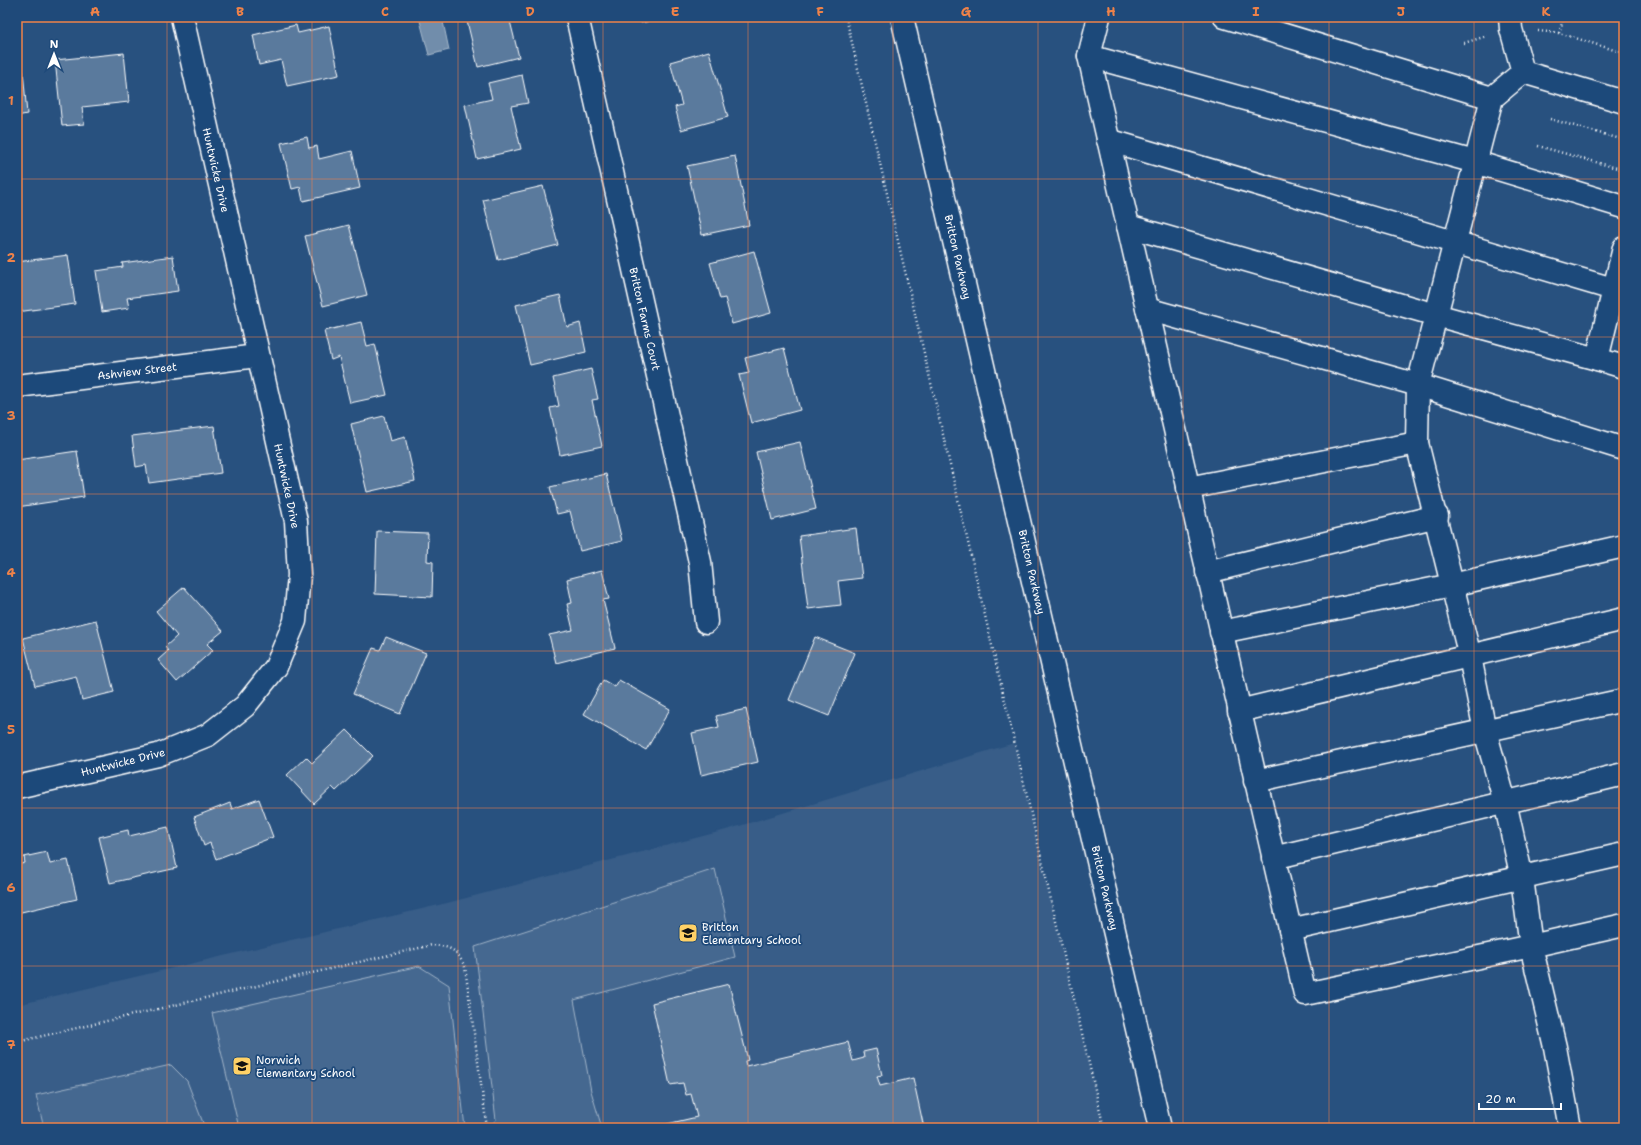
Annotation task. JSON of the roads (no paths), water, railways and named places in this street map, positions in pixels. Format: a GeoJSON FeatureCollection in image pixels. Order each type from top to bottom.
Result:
{"type":"FeatureCollection","features":[{"type":"Feature","properties":{"kind":"street","name":"Huntwicke Drive"},"geometry":{"type":"LineString","coordinates":[[17,788],[158,755],[208,735],[245,706],[276,668],[295,621],[299,576],[296,522],[182,17]]}},
{"type":"Feature","properties":{"kind":"street","name":"Britton Farms Court"},"geometry":{"type":"LineString","coordinates":[[577,17],[700,562],[706,622]]}},
{"type":"Feature","properties":{"kind":"street","name":"Britton Parkway"},"geometry":{"type":"LineString","coordinates":[[902,17],[1160,1128]]}},
{"type":"Feature","properties":{"kind":"street"},"geometry":{"type":"LineString","coordinates":[[1100,17],[1088,56],[1304,994],[1624,925]]}},
{"type":"Feature","properties":{"kind":"street"},"geometry":{"type":"LineString","coordinates":[[1226,17],[1492,98]]}},
{"type":"Feature","properties":{"kind":"street"},"geometry":{"type":"LineString","coordinates":[[1510,17],[1511,29],[1523,72]]}},
{"type":"Feature","properties":{"kind":"street"},"geometry":{"type":"LineString","coordinates":[[1088,56],[1475,162],[1624,207]]}},
{"type":"Feature","properties":{"kind":"street"},"geometry":{"type":"LineString","coordinates":[[1523,72],[1492,98],[1418,386],[1417,443],[1437,516],[1470,657],[1485,731],[1505,802],[1522,878],[1531,946],[1555,1047],[1570,1128]]}},
{"type":"Feature","properties":{"kind":"street"},"geometry":{"type":"LineString","coordinates":[[1523,72],[1624,102]]}},
{"type":"Feature","properties":{"kind":"street"},"geometry":{"type":"LineString","coordinates":[[1108,140],[1455,241],[1613,289]]}},
{"type":"Feature","properties":{"kind":"street"},"geometry":{"type":"LineString","coordinates":[[1128,226],[1436,315],[1624,367]]}},
{"type":"Feature","properties":{"kind":"street"},"geometry":{"type":"LineString","coordinates":[[1596,359],[1624,248]]}},
{"type":"Feature","properties":{"kind":"street"},"geometry":{"type":"LineString","coordinates":[[1147,309],[1418,386],[1624,449]]}},
{"type":"Feature","properties":{"kind":"street","name":"Ashview Street"},"geometry":{"type":"LineString","coordinates":[[17,386],[258,356]]}},
{"type":"Feature","properties":{"kind":"street"},"geometry":{"type":"LineString","coordinates":[[1188,488],[1417,443]]}},
{"type":"Feature","properties":{"kind":"street"},"geometry":{"type":"LineString","coordinates":[[1207,572],[1437,516]]}},
{"type":"Feature","properties":{"kind":"street"},"geometry":{"type":"LineString","coordinates":[[1221,632],[1452,585],[1624,546]]}},
{"type":"Feature","properties":{"kind":"street"},"geometry":{"type":"LineString","coordinates":[[1239,711],[1624,619]]}},
{"type":"Feature","properties":{"kind":"street"},"geometry":{"type":"LineString","coordinates":[[1255,781],[1624,700]]}},
{"type":"Feature","properties":{"kind":"street"},"geometry":{"type":"LineString","coordinates":[[1273,858],[1624,774]]}},
{"type":"Feature","properties":{"kind":"street"},"geometry":{"type":"LineString","coordinates":[[1290,930],[1624,854]]}},
{"type":"Feature","properties":{"kind":"place","name":"Britton Elementary School"},"geometry":{"type":"Point","coordinates":[688,933]}},
{"type":"Feature","properties":{"kind":"place","name":"Norwich Elementary School"},"geometry":{"type":"Point","coordinates":[242,1066]}}]}
